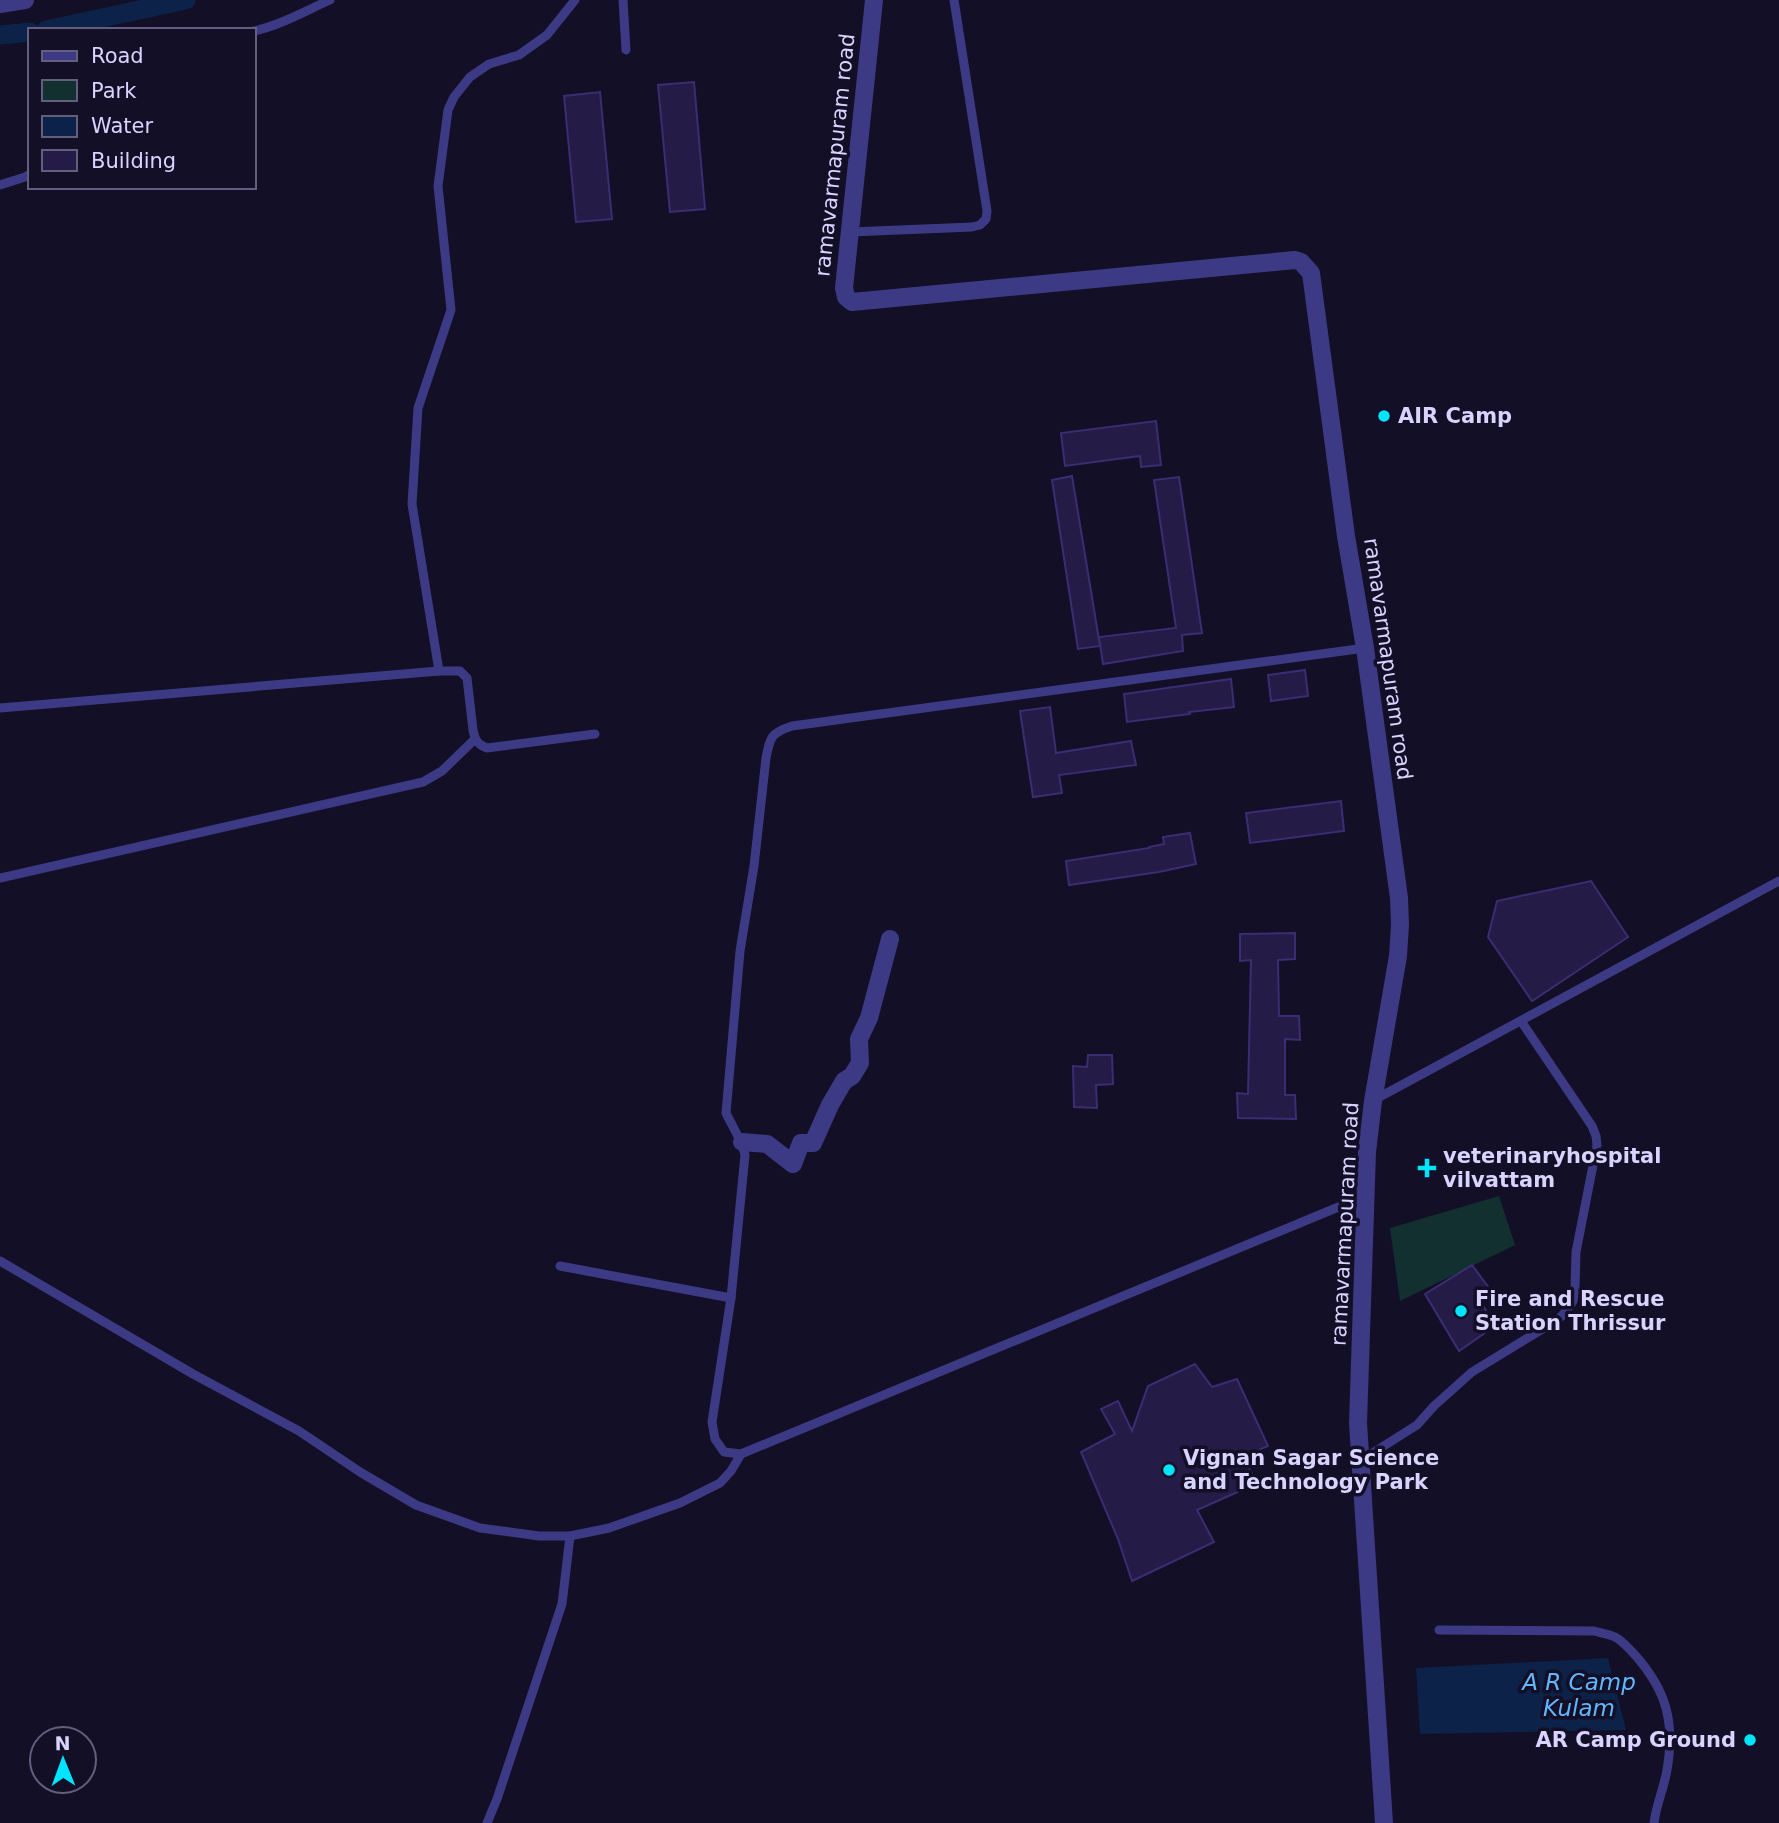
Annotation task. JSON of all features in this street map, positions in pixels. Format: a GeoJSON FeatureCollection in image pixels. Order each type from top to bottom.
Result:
{"type":"FeatureCollection","features":[{"type":"Feature","properties":{"kind":"street"},"geometry":{"type":"LineString","coordinates":[[0,4],[25,0]]}},
{"type":"Feature","properties":{"kind":"street","name":"ramavarmapuram road"},"geometry":{"type":"LineString","coordinates":[[874,0],[844,288],[846,297],[852,302],[1295,260],[1301,262],[1311,274],[1399,898],[1398,956],[1367,1152],[1358,1423],[1384,1823]]}},
{"type":"Feature","properties":{"kind":"street"},"geometry":{"type":"LineString","coordinates":[[742,1142],[767,1144],[793,1164],[801,1143],[813,1143],[844,1081],[852,1076],[860,1063],[859,1039],[869,1018],[890,939]]}},
{"type":"Feature","properties":{"kind":"lane"},"geometry":{"type":"LineString","coordinates":[[256,30],[288,20],[330,0]]}},
{"type":"Feature","properties":{"kind":"lane"},"geometry":{"type":"LineString","coordinates":[[439,671],[412,504],[418,408],[451,310],[438,186],[449,110],[454,97],[470,77],[489,64],[519,55],[547,35],[575,0]]}},
{"type":"Feature","properties":{"kind":"lane"},"geometry":{"type":"LineString","coordinates":[[623,0],[626,50]]}},
{"type":"Feature","properties":{"kind":"lane"},"geometry":{"type":"LineString","coordinates":[[850,232],[972,227],[980,225],[986,219],[987,211],[954,0]]}},
{"type":"Feature","properties":{"kind":"lane"},"geometry":{"type":"LineString","coordinates":[[0,184],[28,175]]}},
{"type":"Feature","properties":{"kind":"lane"},"geometry":{"type":"LineString","coordinates":[[1364,648],[792,726],[773,735],[766,758],[754,866],[740,951],[726,1114],[742,1142],[745,1155],[731,1298],[712,1422],[715,1439],[724,1452],[741,1454],[1365,1196]]}},
{"type":"Feature","properties":{"kind":"lane"},"geometry":{"type":"LineString","coordinates":[[0,708],[460,671],[467,678],[478,745],[487,748],[595,734]]}},
{"type":"Feature","properties":{"kind":"lane"},"geometry":{"type":"LineString","coordinates":[[0,878],[423,782],[442,771],[475,739]]}},
{"type":"Feature","properties":{"kind":"lane"},"geometry":{"type":"LineString","coordinates":[[1373,1101],[1779,881]]}},
{"type":"Feature","properties":{"kind":"lane"},"geometry":{"type":"LineString","coordinates":[[1360,1461],[1417,1425],[1434,1405],[1472,1372],[1559,1319],[1573,1301],[1576,1289],[1576,1252],[1597,1145],[1596,1136],[1592,1126],[1521,1021]]}},
{"type":"Feature","properties":{"kind":"lane"},"geometry":{"type":"LineString","coordinates":[[0,1261],[193,1374],[299,1431],[416,1505],[480,1528],[538,1536],[569,1536],[609,1528],[680,1503],[720,1483],[741,1454]]}},
{"type":"Feature","properties":{"kind":"lane"},"geometry":{"type":"LineString","coordinates":[[561,1266],[731,1298]]}},
{"type":"Feature","properties":{"kind":"lane"},"geometry":{"type":"LineString","coordinates":[[487,1823],[562,1604],[569,1536]]}},
{"type":"Feature","properties":{"kind":"lane"},"geometry":{"type":"LineString","coordinates":[[1439,1630],[1594,1631],[1615,1637],[1626,1645],[1650,1671],[1662,1694],[1669,1719],[1667,1773],[1654,1823]]}},
{"type":"Feature","properties":{"kind":"green space"},"geometry":{"type":"Polygon","coordinates":[[[1499,1196],[1515,1245],[1400,1301],[1390,1228],[1499,1196]]]}},
{"type":"Feature","properties":{"kind":"water","name":"A R Camp Kulam"},"geometry":{"type":"Polygon","coordinates":[[[1608,1658],[1626,1730],[1420,1734],[1416,1668],[1608,1658]]]}},
{"type":"Feature","properties":{"kind":"building"},"geometry":{"type":"Polygon","coordinates":[[[694,82],[705,209],[670,212],[658,85],[694,82]]]}},
{"type":"Feature","properties":{"kind":"building"},"geometry":{"type":"Polygon","coordinates":[[[600,92],[612,219],[576,222],[564,96],[600,92]]]}},
{"type":"Feature","properties":{"kind":"building"},"geometry":{"type":"Polygon","coordinates":[[[1156,421],[1161,465],[1141,467],[1140,456],[1065,466],[1061,433],[1156,421]]]}},
{"type":"Feature","properties":{"kind":"building"},"geometry":{"type":"Polygon","coordinates":[[[1072,476],[1100,646],[1078,649],[1052,480],[1072,476]]]}},
{"type":"Feature","properties":{"kind":"building"},"geometry":{"type":"Polygon","coordinates":[[[1179,477],[1202,633],[1182,635],[1183,651],[1103,664],[1099,637],[1176,628],[1154,480],[1179,477]]]}},
{"type":"Feature","properties":{"kind":"building"},"geometry":{"type":"Polygon","coordinates":[[[1305,670],[1308,696],[1271,701],[1268,675],[1305,670]]]}},
{"type":"Feature","properties":{"kind":"building"},"geometry":{"type":"Polygon","coordinates":[[[1231,679],[1234,707],[1127,722],[1124,694],[1231,679]]]}},
{"type":"Feature","properties":{"kind":"building"},"geometry":{"type":"Polygon","coordinates":[[[1050,707],[1056,753],[1131,741],[1136,765],[1059,775],[1062,793],[1033,797],[1020,711],[1050,707]]]}},
{"type":"Feature","properties":{"kind":"building"},"geometry":{"type":"Polygon","coordinates":[[[1341,801],[1344,831],[1250,843],[1246,813],[1341,801]]]}},
{"type":"Feature","properties":{"kind":"building"},"geometry":{"type":"Polygon","coordinates":[[[1190,833],[1196,864],[1069,885],[1066,861],[1149,848],[1164,844],[1163,837],[1190,833]]]}},
{"type":"Feature","properties":{"kind":"building"},"geometry":{"type":"Polygon","coordinates":[[[1591,881],[1628,937],[1532,1001],[1488,937],[1497,901],[1591,881]]]}},
{"type":"Feature","properties":{"kind":"building"},"geometry":{"type":"Polygon","coordinates":[[[1295,933],[1295,959],[1278,960],[1279,1016],[1299,1016],[1300,1040],[1285,1039],[1285,1095],[1295,1095],[1296,1119],[1238,1118],[1237,1093],[1248,1094],[1251,960],[1240,961],[1240,934],[1295,933]]]}},
{"type":"Feature","properties":{"kind":"building"},"geometry":{"type":"Polygon","coordinates":[[[1088,1055],[1112,1055],[1113,1084],[1096,1085],[1097,1108],[1074,1107],[1073,1066],[1087,1067],[1088,1055]]]}},
{"type":"Feature","properties":{"kind":"building","name":"Fire and Rescue Station Thrissur"},"geometry":{"type":"Polygon","coordinates":[[[1472,1265],[1489,1288],[1477,1295],[1495,1326],[1459,1351],[1425,1294],[1472,1265]]]}},
{"type":"Feature","properties":{"kind":"building","name":"Vignan Sagar Science and Technology Park"},"geometry":{"type":"Polygon","coordinates":[[[1195,1364],[1212,1387],[1237,1379],[1268,1446],[1242,1457],[1258,1483],[1197,1510],[1214,1542],[1132,1581],[1118,1539],[1081,1452],[1115,1434],[1101,1409],[1118,1401],[1132,1431],[1148,1386],[1195,1364]]]}},
{"type":"Feature","properties":{"kind":"waterway"},"geometry":{"type":"LineString","coordinates":[[55,28],[186,0]]}},
{"type":"Feature","properties":{"kind":"waterway"},"geometry":{"type":"LineString","coordinates":[[0,35],[28,32]]}},
{"type":"Feature","properties":{"kind":"place","name":"AIR Camp"},"geometry":{"type":"Point","coordinates":[1384,416]}},
{"type":"Feature","properties":{"kind":"place","name":"veterinaryhospital vilvattam"},"geometry":{"type":"Point","coordinates":[1427,1168]}},
{"type":"Feature","properties":{"kind":"place","name":"Fire and Rescue Station Thrissur"},"geometry":{"type":"Point","coordinates":[1461,1311]}},
{"type":"Feature","properties":{"kind":"place","name":"Vignan Sagar Science and Technology Park"},"geometry":{"type":"Point","coordinates":[1169,1470]}},
{"type":"Feature","properties":{"kind":"place","name":"AR Camp Ground"},"geometry":{"type":"Point","coordinates":[1750,1740]}}]}
